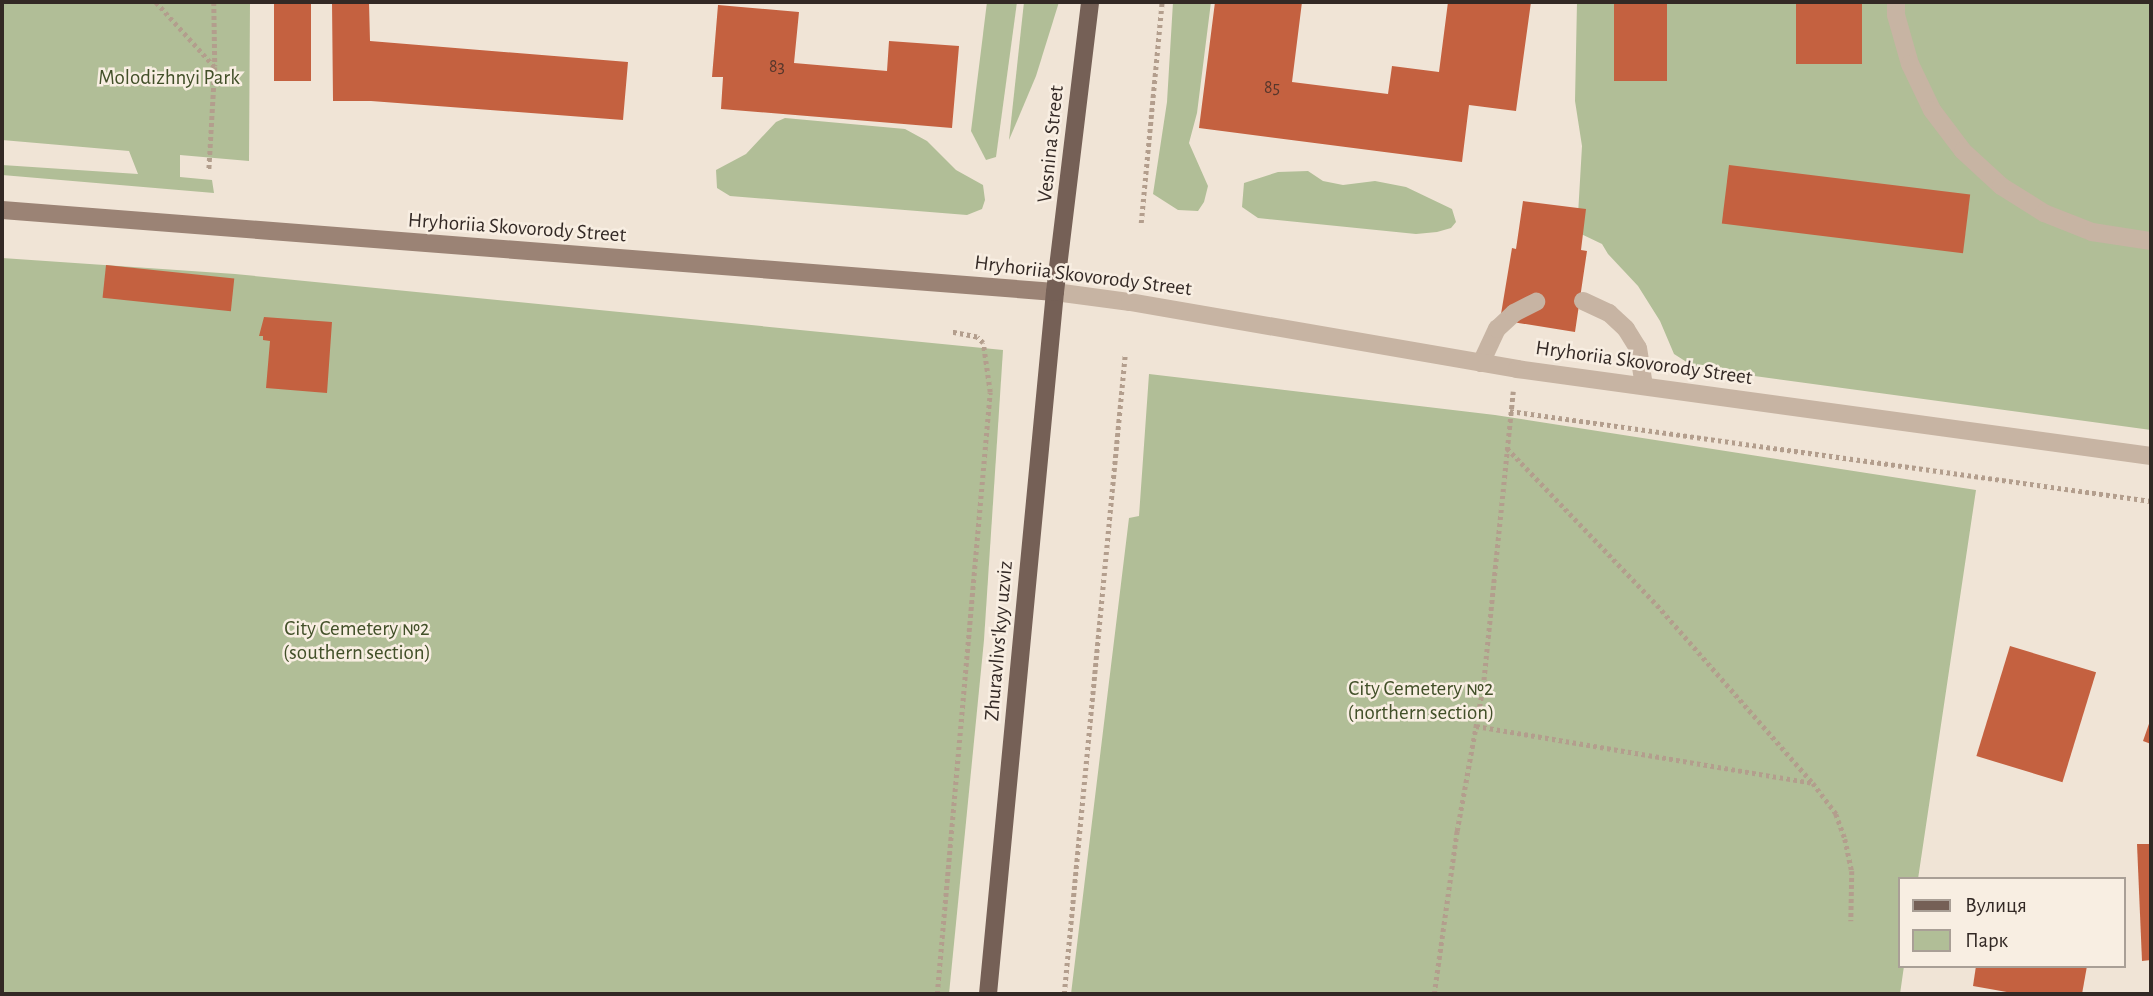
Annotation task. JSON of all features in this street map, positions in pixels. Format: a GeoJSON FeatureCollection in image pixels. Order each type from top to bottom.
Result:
{"type":"FeatureCollection","features":[{"type":"Feature","properties":{"kind":"main road","name":"Vesnina Street"},"geometry":{"type":"LineString","coordinates":[[1055,292],[1090,2]]}},
{"type":"Feature","properties":{"kind":"main road","name":"Hryhoriia Skovorody Street"},"geometry":{"type":"LineString","coordinates":[[2,210],[1055,292]]}},
{"type":"Feature","properties":{"kind":"main road","name":"Zhuravlivs'kyy uzviz"},"geometry":{"type":"LineString","coordinates":[[988,994],[1055,292]]}},
{"type":"Feature","properties":{"kind":"street"},"geometry":{"type":"LineString","coordinates":[[1896,2],[1896,15],[1910,64],[1932,110],[1963,151],[2001,186],[2044,213],[2092,232],[2151,241]]}},
{"type":"Feature","properties":{"kind":"street","name":"Hryhoriia Skovorody Street"},"geometry":{"type":"LineString","coordinates":[[1055,292],[1130,302],[1517,369],[2151,456]]}},
{"type":"Feature","properties":{"kind":"street"},"geometry":{"type":"LineString","coordinates":[[1583,301],[1609,313],[1626,329],[1641,359],[1644,386]]}},
{"type":"Feature","properties":{"kind":"street"},"geometry":{"type":"LineString","coordinates":[[1480,363],[1497,329],[1514,313],[1536,302]]}},
{"type":"Feature","properties":{"kind":"path"},"geometry":{"type":"LineString","coordinates":[[156,2],[215,67]]}},
{"type":"Feature","properties":{"kind":"path"},"geometry":{"type":"LineString","coordinates":[[209,170],[215,67],[214,2]]}},
{"type":"Feature","properties":{"kind":"path"},"geometry":{"type":"LineString","coordinates":[[1141,223],[1162,2]]}},
{"type":"Feature","properties":{"kind":"path"},"geometry":{"type":"LineString","coordinates":[[937,994],[990,392],[983,343],[977,337],[951,331]]}},
{"type":"Feature","properties":{"kind":"path"},"geometry":{"type":"LineString","coordinates":[[1064,994],[1125,355]]}},
{"type":"Feature","properties":{"kind":"path"},"geometry":{"type":"LineString","coordinates":[[1434,994],[1483,687],[1506,447],[1517,369]]}},
{"type":"Feature","properties":{"kind":"path"},"geometry":{"type":"LineString","coordinates":[[1510,411],[2151,501]]}},
{"type":"Feature","properties":{"kind":"path"},"geometry":{"type":"LineString","coordinates":[[1506,447],[1657,605],[1813,783],[1836,814],[1852,872],[1851,921]]}},
{"type":"Feature","properties":{"kind":"path"},"geometry":{"type":"LineString","coordinates":[[1476,726],[1813,783]]}},
{"type":"Feature","properties":{"kind":"green space","name":"Molodizhnyi Park"},"geometry":{"type":"Polygon","coordinates":[[[2,2],[250,2],[249,161],[180,155],[180,177],[212,180],[214,193],[2,175],[2,165],[138,174],[129,151],[2,140],[2,2]]]}},
{"type":"Feature","properties":{"kind":"green space"},"geometry":{"type":"Polygon","coordinates":[[[987,2],[1017,2],[996,157],[986,160],[971,131],[987,2]]]}},
{"type":"Feature","properties":{"kind":"green space"},"geometry":{"type":"Polygon","coordinates":[[[1024,2],[1059,2],[1036,76],[1009,140],[1024,2]]]}},
{"type":"Feature","properties":{"kind":"green space"},"geometry":{"type":"Polygon","coordinates":[[[1173,2],[1211,2],[1197,113],[1189,143],[1208,186],[1204,202],[1198,211],[1178,210],[1153,194],[1167,102],[1173,2]]]}},
{"type":"Feature","properties":{"kind":"green space"},"geometry":{"type":"Polygon","coordinates":[[[1577,2],[2151,2],[2151,430],[1696,368],[1674,354],[1660,321],[1638,286],[1602,244],[1577,232],[1582,146],[1575,101],[1577,2]]]}},
{"type":"Feature","properties":{"kind":"green space"},"geometry":{"type":"Polygon","coordinates":[[[785,118],[905,129],[927,141],[956,170],[983,185],[985,200],[982,209],[967,215],[730,196],[717,188],[716,170],[746,154],[776,122],[785,118]]]}},
{"type":"Feature","properties":{"kind":"green space"},"geometry":{"type":"Polygon","coordinates":[[[1308,171],[1323,181],[1343,185],[1375,181],[1406,187],[1452,209],[1456,222],[1451,228],[1416,234],[1258,218],[1242,207],[1244,183],[1278,172],[1308,171]]]}},
{"type":"Feature","properties":{"kind":"green space","name":"City Cemetery №2 (southern section)"},"geometry":{"type":"Polygon","coordinates":[[[2,258],[235,274],[1003,350],[984,640],[949,994],[2,994],[2,258]]]}},
{"type":"Feature","properties":{"kind":"green space","name":"City Cemetery №2 (northern section)"},"geometry":{"type":"Polygon","coordinates":[[[1149,374],[1495,415],[1976,490],[1918,877],[1898,877],[1898,968],[1904,968],[1900,994],[1071,994],[1129,518],[1139,516],[1149,374]]]}},
{"type":"Feature","properties":{"kind":"building"},"geometry":{"type":"Polygon","coordinates":[[[274,2],[311,2],[311,81],[274,81],[274,2]]]}},
{"type":"Feature","properties":{"kind":"building"},"geometry":{"type":"Polygon","coordinates":[[[332,2],[369,2],[370,41],[628,62],[623,120],[371,101],[333,101],[332,2]]]}},
{"type":"Feature","properties":{"kind":"building"},"geometry":{"type":"Polygon","coordinates":[[[1215,2],[1302,2],[1292,82],[1388,94],[1392,66],[1439,72],[1448,2],[1531,2],[1516,111],[1469,105],[1462,162],[1199,128],[1215,2]]]}},
{"type":"Feature","properties":{"kind":"building"},"geometry":{"type":"Polygon","coordinates":[[[1614,2],[1667,2],[1667,81],[1614,81],[1614,2]]]}},
{"type":"Feature","properties":{"kind":"building"},"geometry":{"type":"Polygon","coordinates":[[[1796,2],[1862,2],[1862,64],[1796,64],[1796,2]]]}},
{"type":"Feature","properties":{"kind":"building"},"geometry":{"type":"Polygon","coordinates":[[[718,5],[799,12],[794,63],[887,71],[889,41],[959,46],[952,128],[721,109],[723,77],[712,77],[718,5]]]}},
{"type":"Feature","properties":{"kind":"building"},"geometry":{"type":"Polygon","coordinates":[[[1729,165],[1970,195],[1963,253],[1722,224],[1729,165]]]}},
{"type":"Feature","properties":{"kind":"building"},"geometry":{"type":"Polygon","coordinates":[[[1523,201],[1586,209],[1581,250],[1587,251],[1575,332],[1500,320],[1512,248],[1516,249],[1523,201]]]}},
{"type":"Feature","properties":{"kind":"building"},"geometry":{"type":"Polygon","coordinates":[[[106,265],[234,278],[231,311],[103,298],[106,265]]]}},
{"type":"Feature","properties":{"kind":"building"},"geometry":{"type":"Polygon","coordinates":[[[264,317],[332,322],[327,393],[266,388],[270,341],[259,336],[264,317]]]}},
{"type":"Feature","properties":{"kind":"building"},"geometry":{"type":"Polygon","coordinates":[[[2010,646],[2096,672],[2062,782],[1976,756],[2010,646]]]}},
{"type":"Feature","properties":{"kind":"building"},"geometry":{"type":"Polygon","coordinates":[[[2151,718],[2151,744],[2143,741],[2151,718]]]}},
{"type":"Feature","properties":{"kind":"building"},"geometry":{"type":"Polygon","coordinates":[[[2137,844],[2151,844],[2151,960],[2142,961],[2137,844]]]}},
{"type":"Feature","properties":{"kind":"building"},"geometry":{"type":"Polygon","coordinates":[[[1976,968],[2087,968],[2082,994],[2018,994],[1973,986],[1976,968]]]}}]}
